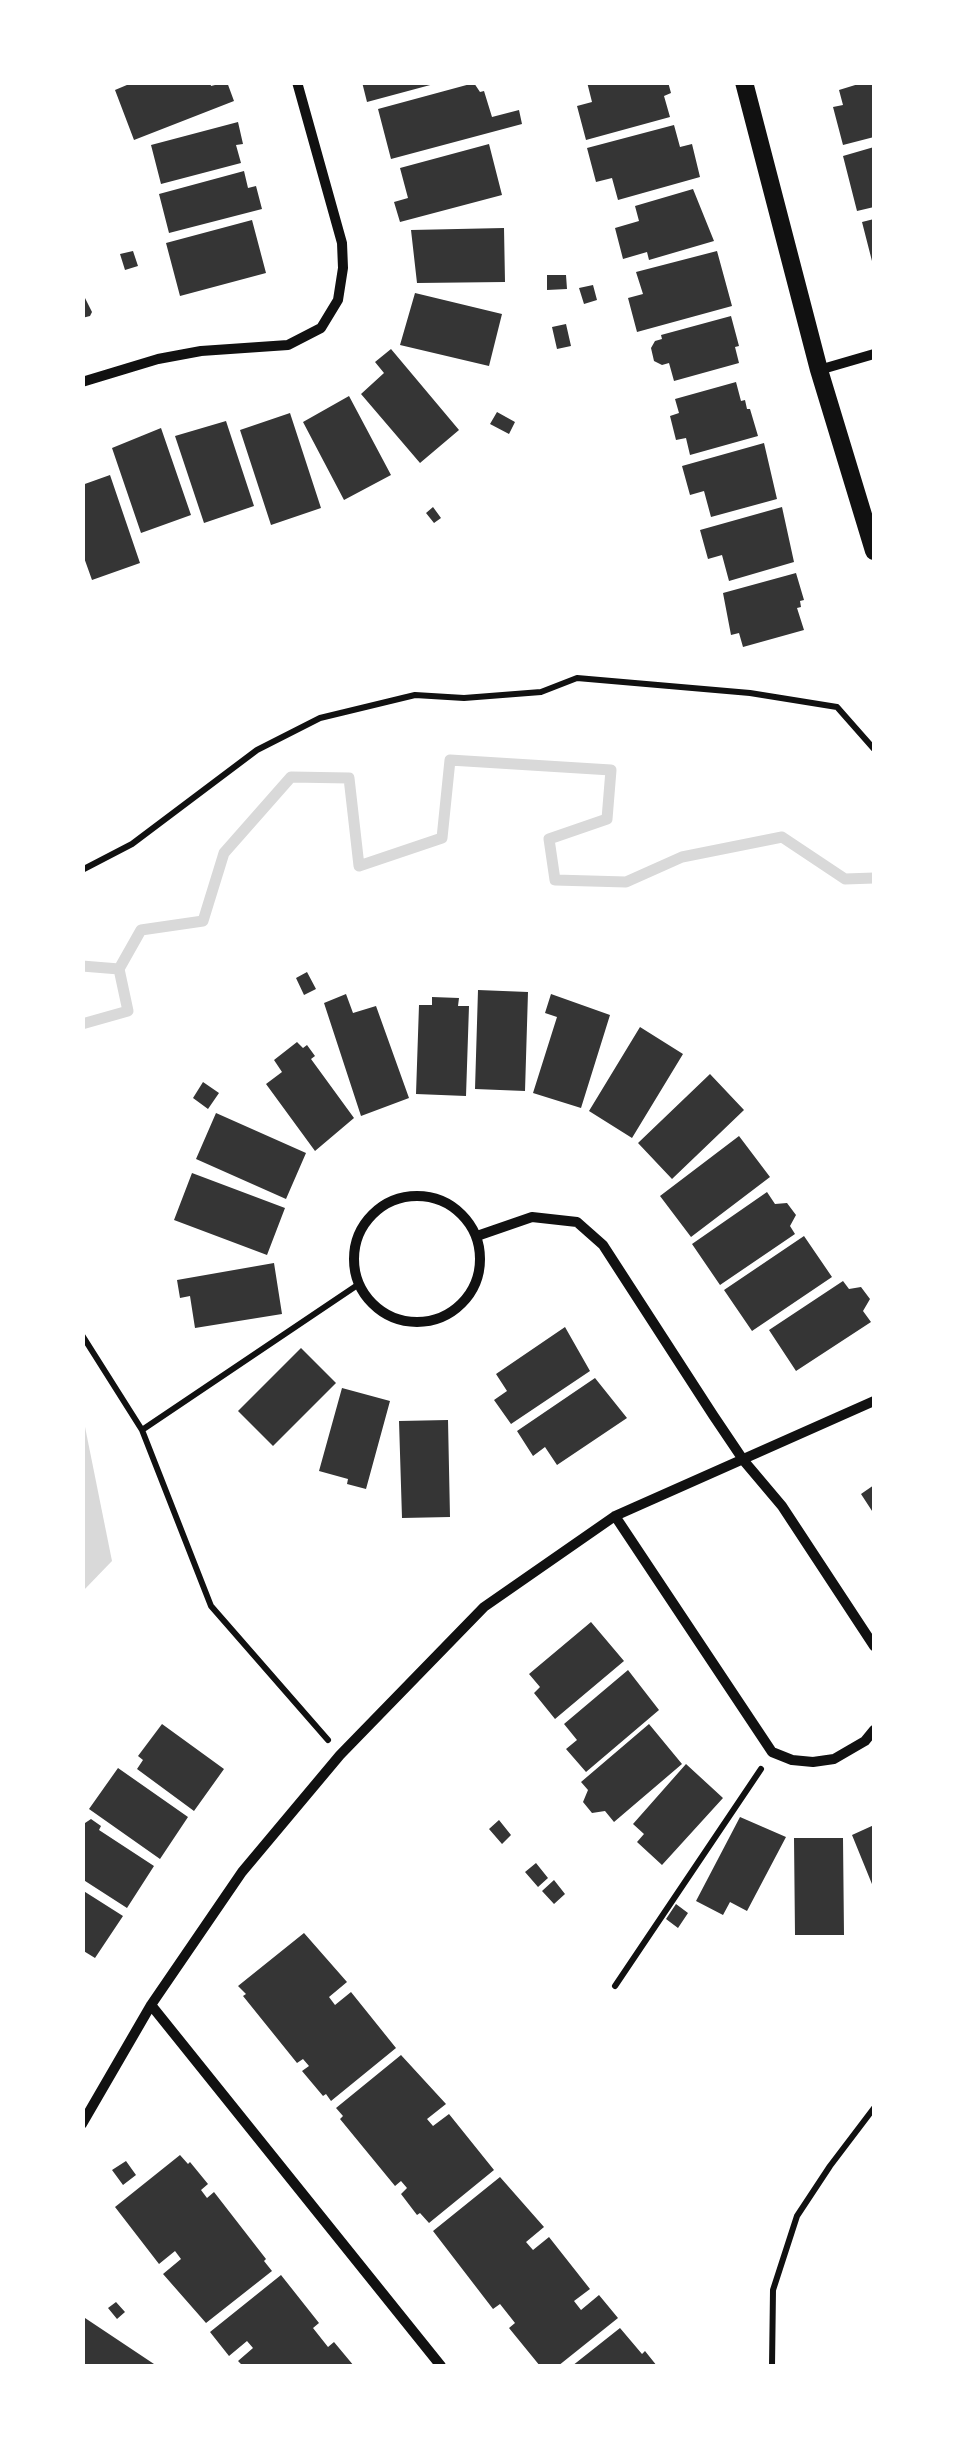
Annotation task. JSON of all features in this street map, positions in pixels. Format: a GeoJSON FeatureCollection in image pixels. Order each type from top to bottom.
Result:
{"type":"FeatureCollection","features":[{"type":"Feature","properties":{"kind":"street"},"geometry":{"type":"LineString","coordinates":[[82,382],[158,358],[288,345],[321,328],[338,300],[342,242],[297,82]]}},
{"type":"Feature","properties":{"kind":"street"},"geometry":{"type":"LineString","coordinates":[[744,82],[819,370],[874,550]]}},
{"type":"Feature","properties":{"kind":"street"},"geometry":{"type":"LineString","coordinates":[[819,370],[874,354]]}},
{"type":"Feature","properties":{"kind":"street"},"geometry":{"type":"LineString","coordinates":[[412,1195],[433,1197],[467,1218],[477,1236],[481,1257],[478,1279],[452,1313],[431,1322],[409,1322],[388,1316],[371,1302],[359,1284],[355,1244],[376,1210],[393,1200],[412,1195]]}},
{"type":"Feature","properties":{"kind":"street"},"geometry":{"type":"LineString","coordinates":[[477,1236],[532,1217],[577,1222],[603,1245],[744,1460],[782,1506],[874,1646]]}},
{"type":"Feature","properties":{"kind":"street"},"geometry":{"type":"LineString","coordinates":[[82,2124],[151,2006],[242,1872],[340,1755],[484,1607],[615,1516],[874,1401]]}},
{"type":"Feature","properties":{"kind":"street"},"geometry":{"type":"LineString","coordinates":[[615,1516],[772,1752],[792,1760],[834,1759],[866,1741],[874,1730]]}},
{"type":"Feature","properties":{"kind":"street"},"geometry":{"type":"LineString","coordinates":[[151,2006],[441,2366]]}},
{"type":"Feature","properties":{"kind":"path"},"geometry":{"type":"LineString","coordinates":[[82,870],[132,844],[257,750],[320,718],[415,696],[464,698],[541,692],[577,678],[750,692],[837,707],[874,749]]}},
{"type":"Feature","properties":{"kind":"path"},"geometry":{"type":"LineString","coordinates":[[142,1430],[359,1284]]}},
{"type":"Feature","properties":{"kind":"path"},"geometry":{"type":"LineString","coordinates":[[82,1336],[142,1430],[211,1606],[340,1755]]}},
{"type":"Feature","properties":{"kind":"path"},"geometry":{"type":"LineString","coordinates":[[615,1986],[772,1752]]}},
{"type":"Feature","properties":{"kind":"path"},"geometry":{"type":"LineString","coordinates":[[772,2366],[773,2290],[798,2216],[874,2108]]}},
{"type":"Feature","properties":{"kind":"shaded area"},"geometry":{"type":"Polygon","coordinates":[[[82,1412],[112,1561],[83,1591],[82,1591],[82,1412]]]}},
{"type":"Feature","properties":{"kind":"building"},"geometry":{"type":"Polygon","coordinates":[[[134,82],[210,82],[211,86],[227,82],[234,101],[134,140],[115,90],[134,82]]]}},
{"type":"Feature","properties":{"kind":"building"},"geometry":{"type":"Polygon","coordinates":[[[362,82],[434,82],[434,84],[367,102],[362,82]]]}},
{"type":"Feature","properties":{"kind":"building"},"geometry":{"type":"Polygon","coordinates":[[[587,82],[668,82],[671,93],[664,96],[670,117],[586,140],[577,106],[592,102],[587,82]]]}},
{"type":"Feature","properties":{"kind":"building"},"geometry":{"type":"Polygon","coordinates":[[[874,82],[874,137],[843,145],[833,107],[843,105],[839,90],[874,82]]]}},
{"type":"Feature","properties":{"kind":"building"},"geometry":{"type":"Polygon","coordinates":[[[474,83],[480,92],[484,91],[492,117],[519,110],[522,124],[391,159],[378,109],[474,83]]]}},
{"type":"Feature","properties":{"kind":"building"},"geometry":{"type":"Polygon","coordinates":[[[238,122],[243,144],[236,145],[241,163],[161,184],[151,145],[238,122]]]}},
{"type":"Feature","properties":{"kind":"building"},"geometry":{"type":"Polygon","coordinates":[[[674,125],[680,147],[692,144],[700,177],[618,200],[612,178],[596,182],[587,148],[674,125]]]}},
{"type":"Feature","properties":{"kind":"building"},"geometry":{"type":"Polygon","coordinates":[[[489,144],[502,195],[400,222],[394,202],[408,198],[400,168],[489,144]]]}},
{"type":"Feature","properties":{"kind":"building"},"geometry":{"type":"Polygon","coordinates":[[[874,147],[874,207],[857,211],[843,156],[874,147]]]}},
{"type":"Feature","properties":{"kind":"building"},"geometry":{"type":"Polygon","coordinates":[[[244,171],[248,188],[256,186],[262,209],[169,233],[159,194],[244,171]]]}},
{"type":"Feature","properties":{"kind":"building"},"geometry":{"type":"Polygon","coordinates":[[[693,189],[714,241],[649,260],[647,252],[623,259],[615,228],[639,221],[635,206],[693,189]]]}},
{"type":"Feature","properties":{"kind":"building"},"geometry":{"type":"Polygon","coordinates":[[[874,219],[874,265],[873,265],[862,222],[874,219]]]}},
{"type":"Feature","properties":{"kind":"building"},"geometry":{"type":"Polygon","coordinates":[[[252,220],[266,273],[180,296],[166,243],[252,220]]]}},
{"type":"Feature","properties":{"kind":"building"},"geometry":{"type":"Polygon","coordinates":[[[504,228],[505,282],[417,283],[411,230],[504,228]]]}},
{"type":"Feature","properties":{"kind":"building"},"geometry":{"type":"Polygon","coordinates":[[[133,251],[138,266],[125,270],[120,254],[133,251]]]}},
{"type":"Feature","properties":{"kind":"building"},"geometry":{"type":"Polygon","coordinates":[[[717,251],[732,306],[637,332],[628,298],[643,294],[636,272],[717,251]]]}},
{"type":"Feature","properties":{"kind":"building"},"geometry":{"type":"Polygon","coordinates":[[[547,275],[566,275],[567,289],[547,290],[547,275]]]}},
{"type":"Feature","properties":{"kind":"building"},"geometry":{"type":"Polygon","coordinates":[[[593,285],[597,300],[584,304],[579,288],[593,285]]]}},
{"type":"Feature","properties":{"kind":"building"},"geometry":{"type":"Polygon","coordinates":[[[82,292],[92,312],[82,318],[82,292]]]}},
{"type":"Feature","properties":{"kind":"building"},"geometry":{"type":"Polygon","coordinates":[[[415,293],[502,314],[489,366],[400,345],[415,293]]]}},
{"type":"Feature","properties":{"kind":"building"},"geometry":{"type":"Polygon","coordinates":[[[731,316],[739,363],[674,381],[669,363],[654,361],[651,348],[662,339],[661,335],[731,316]]]}},
{"type":"Feature","properties":{"kind":"building"},"geometry":{"type":"Polygon","coordinates":[[[566,324],[571,346],[557,349],[552,327],[566,324]]]}},
{"type":"Feature","properties":{"kind":"building"},"geometry":{"type":"Polygon","coordinates":[[[391,349],[459,430],[420,463],[361,394],[384,373],[375,362],[391,349]]]}},
{"type":"Feature","properties":{"kind":"building"},"geometry":{"type":"Polygon","coordinates":[[[736,382],[758,436],[690,455],[686,438],[676,440],[670,416],[679,413],[675,399],[736,382]]]}},
{"type":"Feature","properties":{"kind":"building"},"geometry":{"type":"Polygon","coordinates":[[[349,396],[391,475],[344,500],[303,422],[349,396]]]}},
{"type":"Feature","properties":{"kind":"building"},"geometry":{"type":"Polygon","coordinates":[[[497,412],[515,422],[509,434],[490,424],[497,412]]]}},
{"type":"Feature","properties":{"kind":"building"},"geometry":{"type":"Polygon","coordinates":[[[290,413],[321,508],[271,525],[240,430],[290,413]]]}},
{"type":"Feature","properties":{"kind":"building"},"geometry":{"type":"Polygon","coordinates":[[[226,421],[254,506],[204,523],[175,436],[226,421]]]}},
{"type":"Feature","properties":{"kind":"building"},"geometry":{"type":"Polygon","coordinates":[[[161,428],[191,515],[141,533],[112,448],[161,428]]]}},
{"type":"Feature","properties":{"kind":"building"},"geometry":{"type":"Polygon","coordinates":[[[764,443],[777,499],[711,517],[704,491],[690,495],[682,466],[764,443]]]}},
{"type":"Feature","properties":{"kind":"building"},"geometry":{"type":"Polygon","coordinates":[[[110,475],[140,563],[92,580],[82,552],[82,485],[110,475]]]}},
{"type":"Feature","properties":{"kind":"building"},"geometry":{"type":"Polygon","coordinates":[[[433,507],[441,518],[434,523],[426,513],[433,507]]]}},
{"type":"Feature","properties":{"kind":"building"},"geometry":{"type":"Polygon","coordinates":[[[782,507],[794,562],[729,581],[722,555],[708,559],[700,530],[782,507]]]}},
{"type":"Feature","properties":{"kind":"building"},"geometry":{"type":"Polygon","coordinates":[[[796,573],[804,600],[797,608],[804,630],[743,647],[739,633],[731,635],[723,593],[796,573]]]}},
{"type":"Feature","properties":{"kind":"building"},"geometry":{"type":"Polygon","coordinates":[[[307,972],[316,989],[304,995],[296,978],[307,972]]]}},
{"type":"Feature","properties":{"kind":"building"},"geometry":{"type":"Polygon","coordinates":[[[478,990],[528,992],[525,1091],[475,1089],[478,990]]]}},
{"type":"Feature","properties":{"kind":"building"},"geometry":{"type":"Polygon","coordinates":[[[346,994],[353,1013],[376,1006],[409,1098],[361,1116],[324,1003],[346,994]]]}},
{"type":"Feature","properties":{"kind":"building"},"geometry":{"type":"Polygon","coordinates":[[[551,994],[610,1015],[581,1108],[533,1093],[557,1017],[545,1013],[551,994]]]}},
{"type":"Feature","properties":{"kind":"building"},"geometry":{"type":"Polygon","coordinates":[[[432,997],[459,998],[458,1006],[469,1006],[466,1096],[416,1094],[419,1005],[432,1005],[432,997]]]}},
{"type":"Feature","properties":{"kind":"building"},"geometry":{"type":"Polygon","coordinates":[[[640,1027],[683,1054],[632,1138],[589,1111],[640,1027]]]}},
{"type":"Feature","properties":{"kind":"building"},"geometry":{"type":"Polygon","coordinates":[[[297,1042],[303,1048],[307,1045],[315,1056],[311,1059],[354,1118],[315,1151],[266,1084],[282,1072],[274,1060],[297,1042]]]}},
{"type":"Feature","properties":{"kind":"building"},"geometry":{"type":"Polygon","coordinates":[[[710,1074],[744,1110],[672,1179],[638,1143],[710,1074]]]}},
{"type":"Feature","properties":{"kind":"building"},"geometry":{"type":"Polygon","coordinates":[[[203,1082],[219,1093],[208,1109],[193,1098],[203,1082]]]}},
{"type":"Feature","properties":{"kind":"building"},"geometry":{"type":"Polygon","coordinates":[[[216,1113],[306,1153],[286,1199],[196,1159],[216,1113]]]}},
{"type":"Feature","properties":{"kind":"building"},"geometry":{"type":"Polygon","coordinates":[[[739,1136],[770,1177],[691,1237],[660,1196],[739,1136]]]}},
{"type":"Feature","properties":{"kind":"building"},"geometry":{"type":"Polygon","coordinates":[[[192,1173],[285,1208],[267,1255],[174,1220],[192,1173]]]}},
{"type":"Feature","properties":{"kind":"building"},"geometry":{"type":"Polygon","coordinates":[[[767,1192],[775,1204],[787,1203],[796,1215],[790,1226],[795,1234],[720,1285],[692,1244],[767,1192]]]}},
{"type":"Feature","properties":{"kind":"building"},"geometry":{"type":"Polygon","coordinates":[[[804,1236],[832,1277],[752,1331],[724,1290],[804,1236]]]}},
{"type":"Feature","properties":{"kind":"building"},"geometry":{"type":"Polygon","coordinates":[[[274,1263],[282,1314],[195,1328],[190,1296],[180,1298],[177,1280],[274,1263]]]}},
{"type":"Feature","properties":{"kind":"building"},"geometry":{"type":"Polygon","coordinates":[[[843,1281],[849,1289],[861,1287],[870,1299],[863,1311],[871,1322],[796,1371],[769,1330],[843,1281]]]}},
{"type":"Feature","properties":{"kind":"building"},"geometry":{"type":"Polygon","coordinates":[[[565,1327],[590,1371],[511,1424],[494,1400],[507,1391],[496,1374],[565,1327]]]}},
{"type":"Feature","properties":{"kind":"building"},"geometry":{"type":"Polygon","coordinates":[[[301,1348],[336,1383],[273,1446],[238,1411],[301,1348]]]}},
{"type":"Feature","properties":{"kind":"building"},"geometry":{"type":"Polygon","coordinates":[[[595,1378],[627,1418],[557,1465],[545,1447],[533,1456],[517,1431],[595,1378]]]}},
{"type":"Feature","properties":{"kind":"building"},"geometry":{"type":"Polygon","coordinates":[[[342,1388],[390,1401],[366,1489],[319,1471],[342,1388]]]}},
{"type":"Feature","properties":{"kind":"building"},"geometry":{"type":"Polygon","coordinates":[[[448,1420],[450,1517],[402,1518],[399,1421],[448,1420]]]}},
{"type":"Feature","properties":{"kind":"building"},"geometry":{"type":"Polygon","coordinates":[[[874,1485],[874,1514],[861,1494],[874,1485]]]}},
{"type":"Feature","properties":{"kind":"building"},"geometry":{"type":"Polygon","coordinates":[[[591,1622],[624,1661],[555,1719],[534,1693],[540,1687],[529,1674],[591,1622]]]}},
{"type":"Feature","properties":{"kind":"building"},"geometry":{"type":"Polygon","coordinates":[[[628,1670],[659,1710],[586,1772],[566,1749],[577,1740],[564,1724],[628,1670]]]}},
{"type":"Feature","properties":{"kind":"building"},"geometry":{"type":"Polygon","coordinates":[[[162,1724],[224,1769],[194,1811],[137,1769],[143,1760],[138,1756],[162,1724]]]}},
{"type":"Feature","properties":{"kind":"building"},"geometry":{"type":"Polygon","coordinates":[[[649,1724],[682,1764],[614,1822],[605,1811],[592,1813],[583,1802],[588,1790],[581,1782],[649,1724]]]}},
{"type":"Feature","properties":{"kind":"building"},"geometry":{"type":"Polygon","coordinates":[[[686,1764],[723,1798],[662,1865],[637,1842],[644,1834],[633,1824],[686,1764]]]}},
{"type":"Feature","properties":{"kind":"building"},"geometry":{"type":"Polygon","coordinates":[[[118,1768],[188,1817],[160,1859],[89,1809],[118,1768]]]}},
{"type":"Feature","properties":{"kind":"building"},"geometry":{"type":"Polygon","coordinates":[[[740,1817],[786,1837],[747,1911],[730,1902],[723,1915],[696,1901],[740,1817]]]}},
{"type":"Feature","properties":{"kind":"building"},"geometry":{"type":"Polygon","coordinates":[[[91,1819],[101,1826],[99,1830],[154,1866],[127,1908],[82,1879],[82,1825],[91,1819]]]}},
{"type":"Feature","properties":{"kind":"building"},"geometry":{"type":"Polygon","coordinates":[[[499,1820],[511,1835],[502,1844],[489,1829],[499,1820]]]}},
{"type":"Feature","properties":{"kind":"building"},"geometry":{"type":"Polygon","coordinates":[[[874,1825],[874,1889],[852,1835],[874,1825]]]}},
{"type":"Feature","properties":{"kind":"building"},"geometry":{"type":"Polygon","coordinates":[[[794,1838],[843,1838],[844,1935],[795,1935],[794,1838]]]}},
{"type":"Feature","properties":{"kind":"building"},"geometry":{"type":"Polygon","coordinates":[[[536,1863],[548,1878],[538,1887],[525,1872],[536,1863]]]}},
{"type":"Feature","properties":{"kind":"building"},"geometry":{"type":"Polygon","coordinates":[[[554,1880],[565,1894],[554,1904],[542,1891],[554,1880]]]}},
{"type":"Feature","properties":{"kind":"building"},"geometry":{"type":"Polygon","coordinates":[[[82,1890],[123,1916],[95,1958],[82,1950],[82,1890]]]}},
{"type":"Feature","properties":{"kind":"building"},"geometry":{"type":"Polygon","coordinates":[[[676,1904],[688,1913],[678,1928],[666,1919],[676,1904]]]}},
{"type":"Feature","properties":{"kind":"building"},"geometry":{"type":"Polygon","coordinates":[[[304,1933],[347,1982],[329,1997],[335,2005],[351,1992],[396,2048],[331,2101],[302,2071],[309,2066],[303,2059],[297,2063],[238,1986],[304,1933]]]}},
{"type":"Feature","properties":{"kind":"building"},"geometry":{"type":"Polygon","coordinates":[[[401,2055],[446,2104],[427,2119],[433,2126],[449,2114],[494,2170],[429,2223],[420,2213],[417,2215],[401,2194],[407,2188],[401,2181],[395,2186],[340,2119],[343,2116],[336,2108],[401,2055]]]}},
{"type":"Feature","properties":{"kind":"building"},"geometry":{"type":"Polygon","coordinates":[[[180,2155],[208,2184],[201,2190],[207,2198],[214,2192],[272,2271],[206,2323],[163,2274],[181,2259],[175,2251],[159,2264],[115,2207],[180,2155]]]}},
{"type":"Feature","properties":{"kind":"building"},"geometry":{"type":"Polygon","coordinates":[[[126,2161],[136,2175],[123,2185],[112,2170],[126,2161]]]}},
{"type":"Feature","properties":{"kind":"building"},"geometry":{"type":"Polygon","coordinates":[[[500,2177],[544,2227],[526,2242],[533,2250],[549,2237],[590,2289],[574,2301],[581,2310],[599,2295],[618,2318],[558,2366],[540,2366],[509,2328],[515,2323],[500,2304],[493,2309],[433,2231],[500,2177]]]}},
{"type":"Feature","properties":{"kind":"building"},"geometry":{"type":"Polygon","coordinates":[[[281,2275],[319,2323],[313,2328],[328,2347],[334,2342],[354,2366],[243,2366],[238,2361],[253,2348],[247,2341],[229,2356],[210,2332],[281,2275]]]}},
{"type":"Feature","properties":{"kind":"building"},"geometry":{"type":"Polygon","coordinates":[[[116,2302],[125,2312],[117,2319],[108,2308],[116,2302]]]}},
{"type":"Feature","properties":{"kind":"building"},"geometry":{"type":"Polygon","coordinates":[[[82,2316],[157,2366],[82,2366],[82,2316]]]}},
{"type":"Feature","properties":{"kind":"building"},"geometry":{"type":"Polygon","coordinates":[[[620,2328],[657,2366],[572,2366],[620,2328]]]}},
{"type":"Feature","properties":{"kind":"waterway"},"geometry":{"type":"LineString","coordinates":[[82,1024],[128,1011],[119,969],[141,930],[203,921],[224,853],[291,777],[349,778],[359,866],[442,838],[450,760],[611,770],[607,819],[549,839],[555,880],[626,882],[682,857],[782,837],[845,879],[874,878]]}},
{"type":"Feature","properties":{"kind":"waterway"},"geometry":{"type":"LineString","coordinates":[[82,966],[119,969]]}}]}
